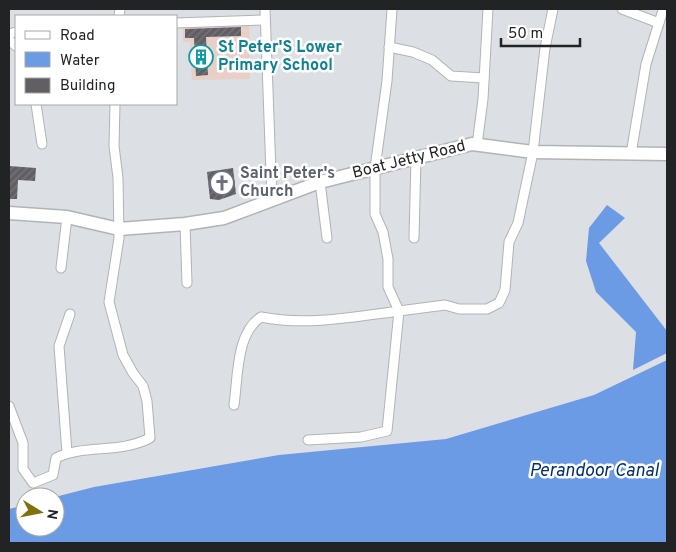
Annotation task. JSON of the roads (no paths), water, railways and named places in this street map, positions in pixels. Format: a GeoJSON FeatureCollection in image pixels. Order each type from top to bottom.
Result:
{"type":"FeatureCollection","features":[{"type":"Feature","properties":{"kind":"street"},"geometry":{"type":"LineString","coordinates":[[265,9],[272,200]]}},
{"type":"Feature","properties":{"kind":"street"},"geometry":{"type":"LineString","coordinates":[[308,440],[361,437],[387,431],[399,311],[388,287],[388,259],[385,241],[374,214],[375,168],[387,81],[392,9]]}},
{"type":"Feature","properties":{"kind":"street"},"geometry":{"type":"LineString","coordinates":[[477,145],[484,78],[488,9]]}},
{"type":"Feature","properties":{"kind":"street"},"geometry":{"type":"LineString","coordinates":[[234,405],[241,351],[252,323],[261,316],[281,320],[338,319],[445,305],[459,309],[487,309],[499,303],[505,290],[508,242],[518,223],[533,152],[545,48],[553,9]]}},
{"type":"Feature","properties":{"kind":"street"},"geometry":{"type":"LineString","coordinates":[[622,9],[659,23]]}},
{"type":"Feature","properties":{"kind":"street"},"geometry":{"type":"LineString","coordinates":[[631,154],[646,64],[663,10]]}},
{"type":"Feature","properties":{"kind":"street"},"geometry":{"type":"LineString","coordinates":[[178,23],[265,20]]}},
{"type":"Feature","properties":{"kind":"street"},"geometry":{"type":"LineString","coordinates":[[389,47],[413,52],[432,60],[451,76],[484,78]]}},
{"type":"Feature","properties":{"kind":"street"},"geometry":{"type":"LineString","coordinates":[[36,105],[42,144]]}},
{"type":"Feature","properties":{"kind":"street"},"geometry":{"type":"LineString","coordinates":[[9,406],[23,443],[23,469],[33,483],[54,475],[56,458],[67,453],[134,447],[150,438],[144,386],[132,373],[123,354],[109,302],[114,275],[118,229],[118,178],[114,146],[115,105]]}},
{"type":"Feature","properties":{"kind":"street","name":"Boat Jetty Road"},"geometry":{"type":"LineString","coordinates":[[9,213],[67,217],[118,229],[185,224],[224,218],[320,182],[477,145],[533,152],[667,154]]}},
{"type":"Feature","properties":{"kind":"street"},"geometry":{"type":"LineString","coordinates":[[414,238],[416,158]]}},
{"type":"Feature","properties":{"kind":"street"},"geometry":{"type":"LineString","coordinates":[[320,182],[327,238]]}},
{"type":"Feature","properties":{"kind":"street"},"geometry":{"type":"LineString","coordinates":[[61,268],[67,217]]}},
{"type":"Feature","properties":{"kind":"street"},"geometry":{"type":"LineString","coordinates":[[185,224],[187,283]]}},
{"type":"Feature","properties":{"kind":"street"},"geometry":{"type":"LineString","coordinates":[[67,453],[59,346],[70,314]]}},
{"type":"Feature","properties":{"kind":"water"},"geometry":{"type":"Polygon","coordinates":[[[607,205],[625,218],[599,243],[667,331],[667,353],[633,370],[636,332],[596,292],[586,261],[589,228],[607,205]]]}},
{"type":"Feature","properties":{"kind":"water","name":"Perandoor Canal"},"geometry":{"type":"Polygon","coordinates":[[[667,360],[667,543],[9,543],[9,509],[15,508],[15,537],[65,537],[65,494],[94,487],[279,455],[446,439],[594,395],[667,360]]]}},
{"type":"Feature","properties":{"kind":"place","name":"St Peter'S Lower Primary School"},"geometry":{"type":"Point","coordinates":[201,57]}},
{"type":"Feature","properties":{"kind":"place","name":"Saint Peter's Church"},"geometry":{"type":"Point","coordinates":[222,183]}}]}
